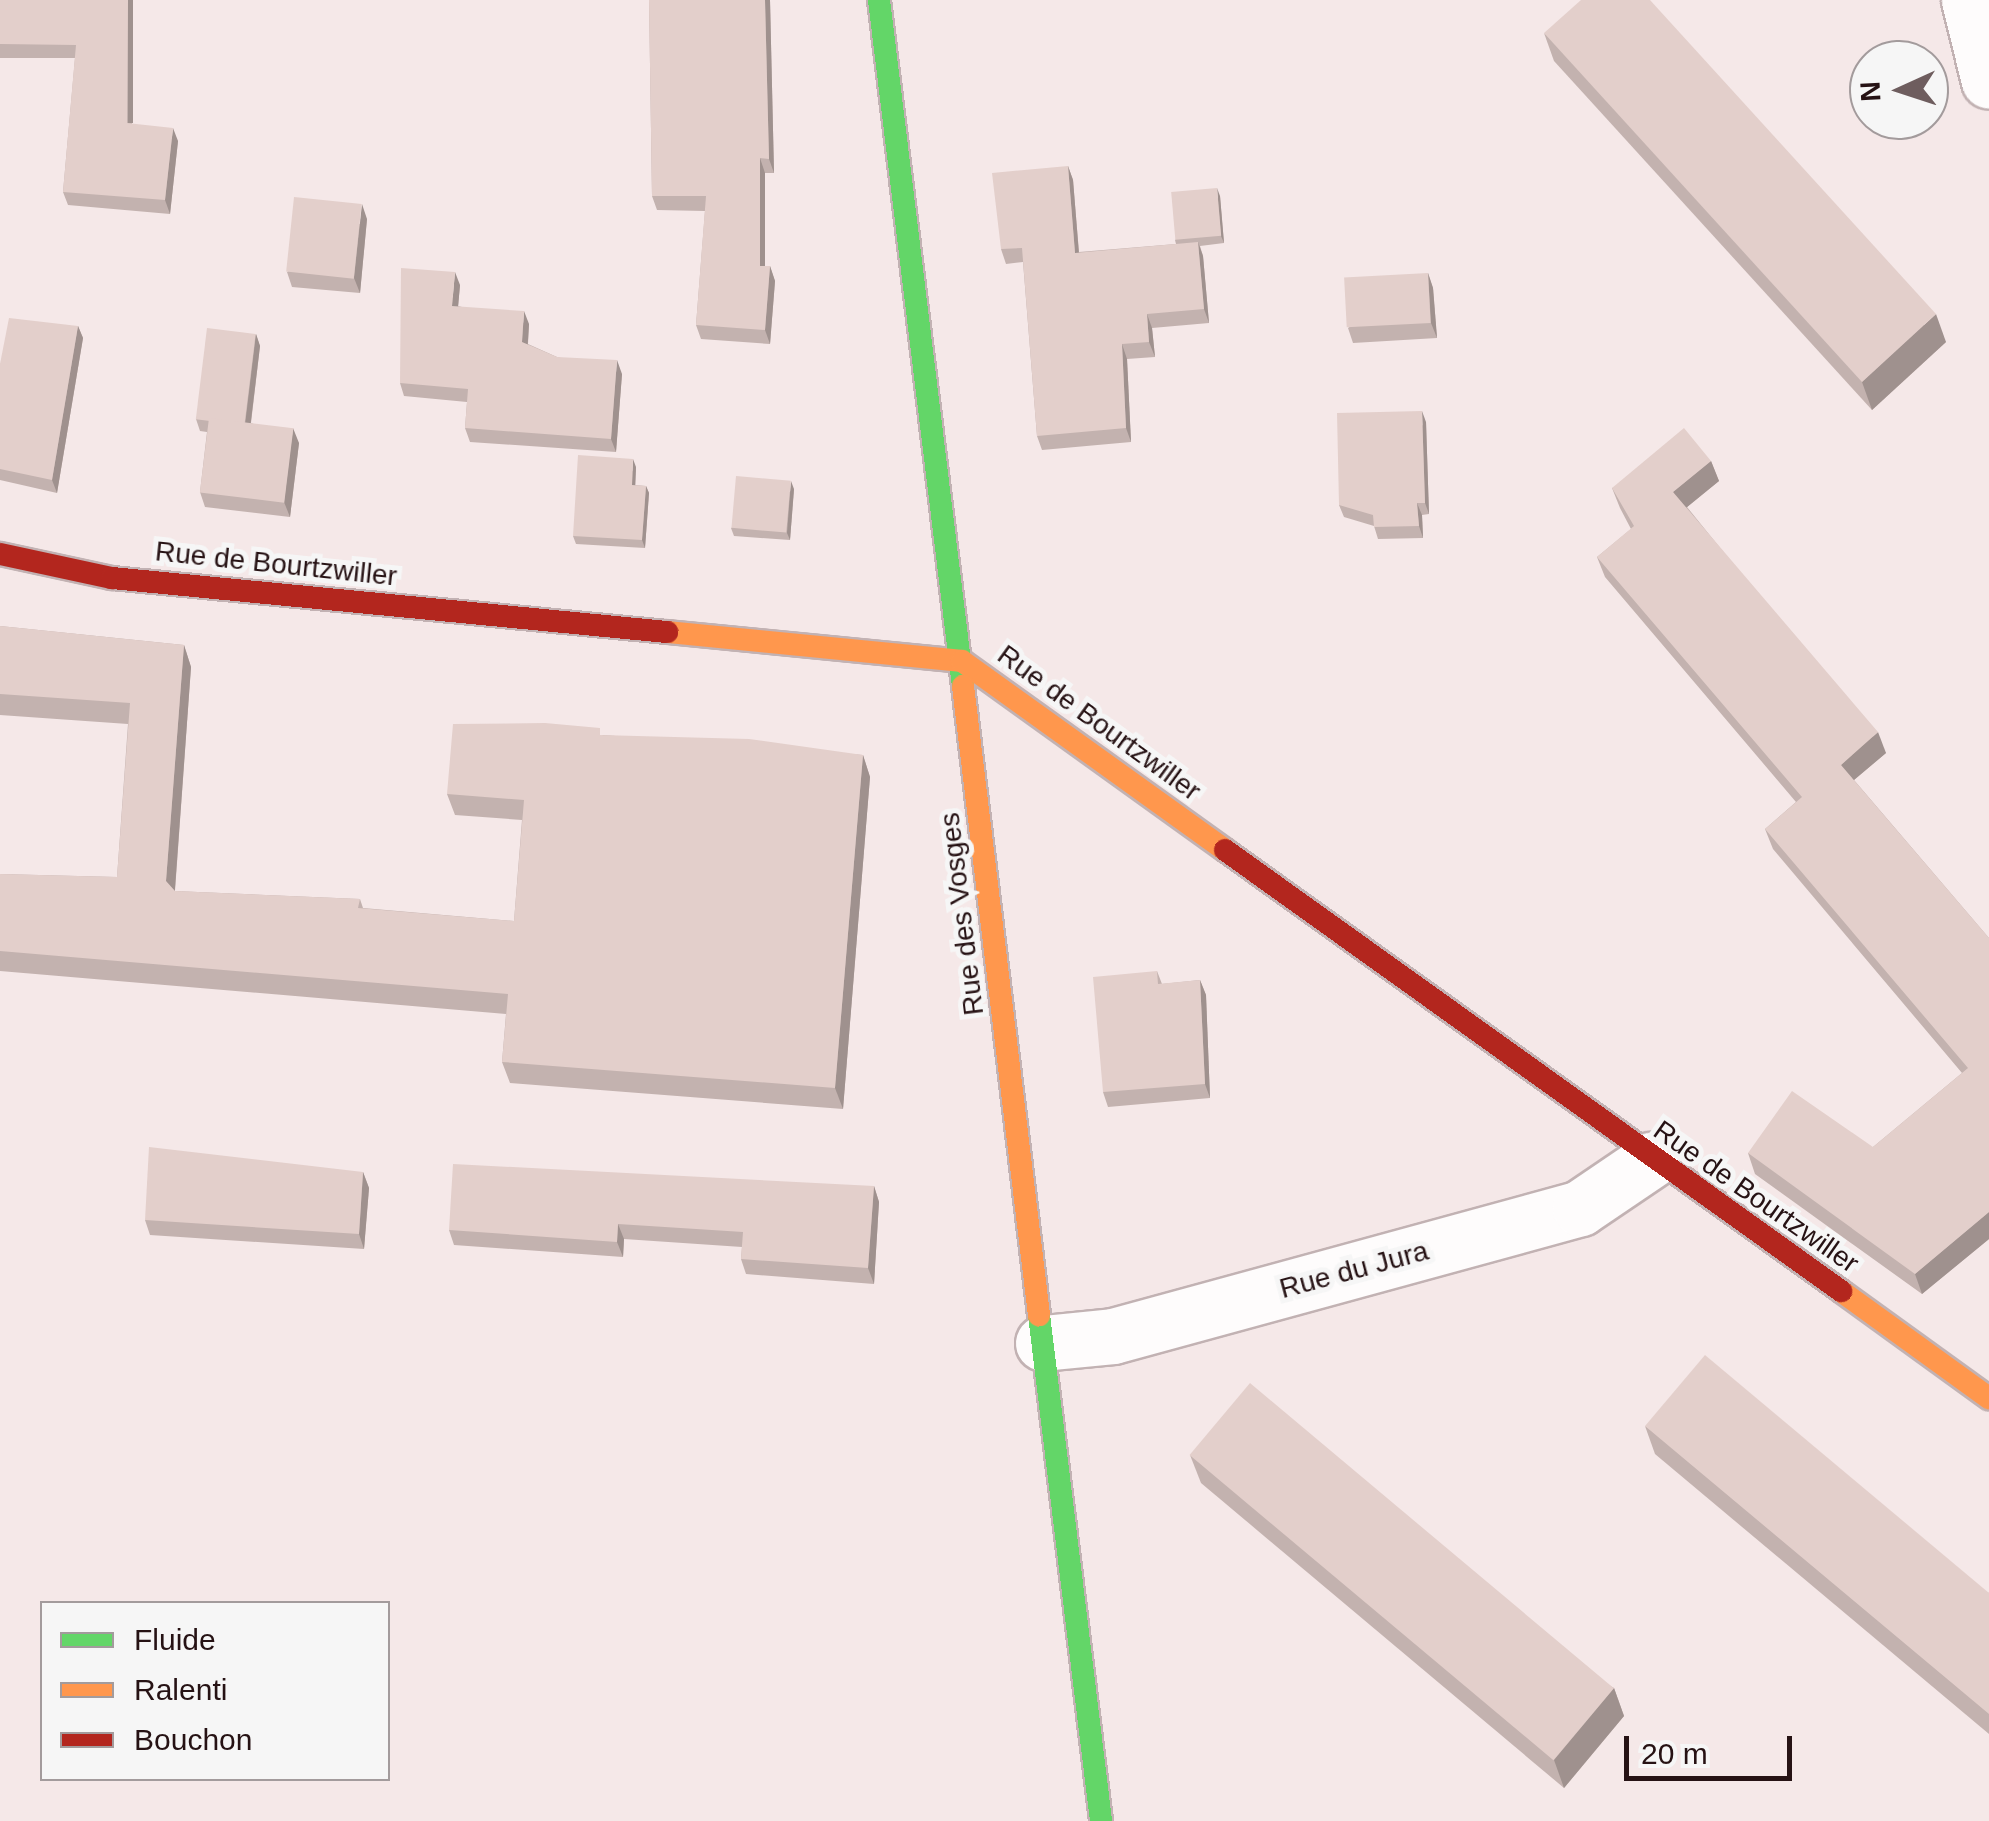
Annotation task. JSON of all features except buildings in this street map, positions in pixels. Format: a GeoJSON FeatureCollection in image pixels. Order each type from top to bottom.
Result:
{"type":"FeatureCollection","features":[{"type":"Feature","properties":{"kind":"street","name":"Rue des Vosges"},"geometry":{"type":"LineString","coordinates":[[880,0],[1101,1821]]}},
{"type":"Feature","properties":{"kind":"street"},"geometry":{"type":"LineString","coordinates":[[1969,0],[1989,81]]}},
{"type":"Feature","properties":{"kind":"street","name":"Rue de Bourtzwiller"},"geometry":{"type":"LineString","coordinates":[[0,554],[112,578],[962,661],[1651,1160],[1989,1398]]}},
{"type":"Feature","properties":{"kind":"street","name":"Rue du Jura"},"geometry":{"type":"LineString","coordinates":[[1043,1343],[1113,1336],[1580,1208],[1651,1160]]}},
{"type":"Feature","properties":{"kind":"traffic: fast"},"geometry":{"type":"LineString","coordinates":[[879,0],[963,686]]}},
{"type":"Feature","properties":{"kind":"traffic: fast"},"geometry":{"type":"LineString","coordinates":[[1039,1315],[1101,1821]]}},
{"type":"Feature","properties":{"kind":"traffic: slow"},"geometry":{"type":"LineString","coordinates":[[667,632],[962,661],[1225,850]]}},
{"type":"Feature","properties":{"kind":"traffic: slow"},"geometry":{"type":"LineString","coordinates":[[963,686],[1039,1315]]}},
{"type":"Feature","properties":{"kind":"traffic: slow"},"geometry":{"type":"LineString","coordinates":[[1841,1291],[1989,1398]]}},
{"type":"Feature","properties":{"kind":"traffic: jam"},"geometry":{"type":"LineString","coordinates":[[0,554],[112,578],[667,632]]}},
{"type":"Feature","properties":{"kind":"traffic: jam"},"geometry":{"type":"LineString","coordinates":[[1225,850],[1841,1291]]}}]}
